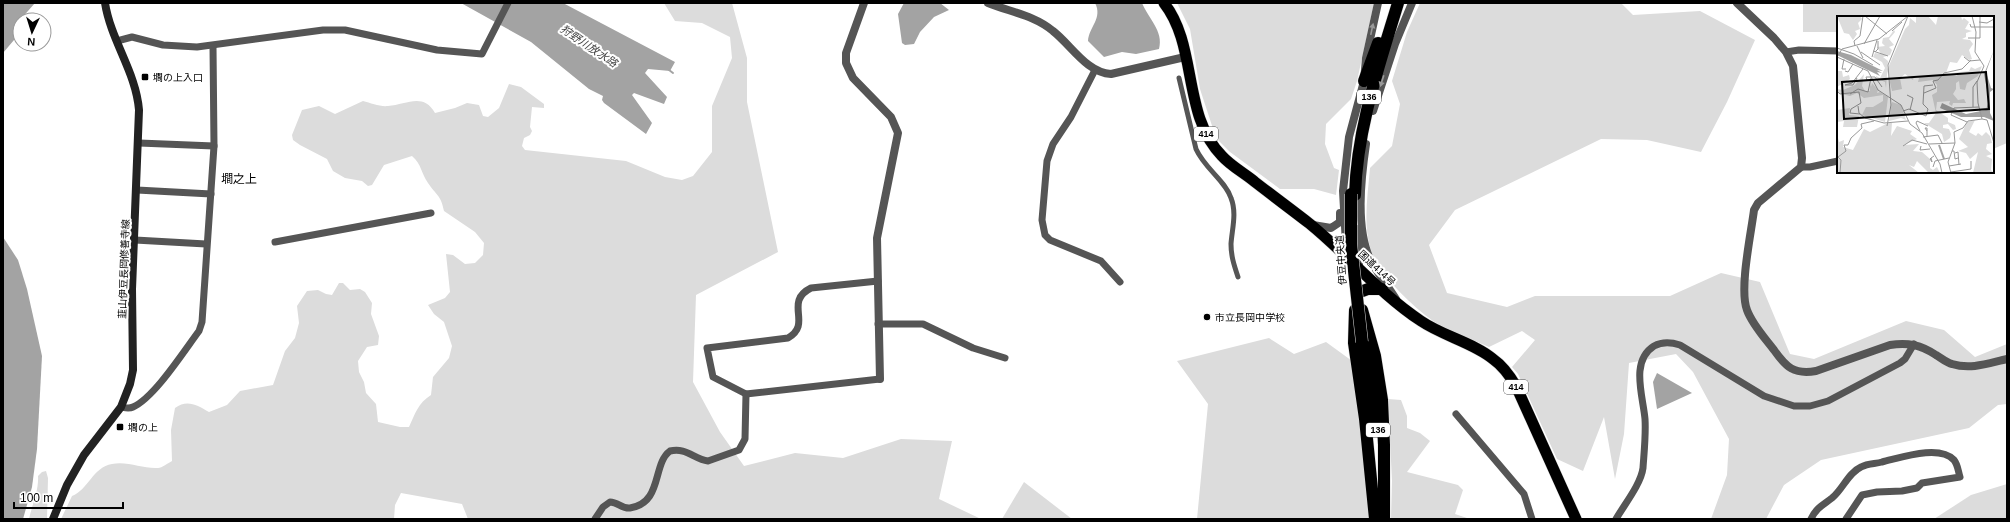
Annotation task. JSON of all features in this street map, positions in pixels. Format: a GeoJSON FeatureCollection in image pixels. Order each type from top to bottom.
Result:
{"type":"FeatureCollection","features":[{"type":"Feature","properties":{"kind":"highway","name":"国道414号"},"geometry":{"type":"LineString","coordinates":[[1164,3],[1170,10],[1179,30],[1205,133],[1214,147],[1228,162],[1310,225],[1400,305],[1437,331],[1492,358],[1508,372],[1516,386],[1576,519]]}},
{"type":"Feature","properties":{"kind":"highway"},"geometry":{"type":"LineString","coordinates":[[1364,81],[1394,3]]}},
{"type":"Feature","properties":{"kind":"highway","name":"伊豆中央道"},"geometry":{"type":"LineString","coordinates":[[1376,519],[1373,412],[1351,244],[1354,148],[1358,127],[1394,3]]}},
{"type":"Feature","properties":{"kind":"highway","name":"伊豆中央道"},"geometry":{"type":"LineString","coordinates":[[1353,194],[1364,119],[1398,3]]}},
{"type":"Feature","properties":{"kind":"highway"},"geometry":{"type":"LineString","coordinates":[[1395,44],[1405,3]]}},
{"type":"Feature","properties":{"kind":"highway"},"geometry":{"type":"LineString","coordinates":[[1348,258],[1355,306],[1354,343],[1365,419],[1376,519]]}},
{"type":"Feature","properties":{"kind":"highway"},"geometry":{"type":"LineString","coordinates":[[1359,267],[1362,310],[1375,356],[1382,400],[1384,445],[1382,519]]}},
{"type":"Feature","properties":{"kind":"highway"},"geometry":{"type":"LineString","coordinates":[[1360,292],[1368,288],[1382,289]]}},
{"type":"Feature","properties":{"kind":"highway","name":"伊豆中央道"},"geometry":{"type":"LineString","coordinates":[[1364,342],[1378,426],[1382,519]]}},
{"type":"Feature","properties":{"kind":"main road","name":"韮山伊豆長岡修善寺線"},"geometry":{"type":"LineString","coordinates":[[53,519],[67,485],[84,454],[121,407],[130,384],[133,370],[132,289],[139,143],[138,95],[110,24],[105,3]]}},
{"type":"Feature","properties":{"kind":"street"},"geometry":{"type":"LineString","coordinates":[[117,40],[132,37],[163,45],[213,46],[323,30],[344,30],[437,50],[482,54],[508,3]]}},
{"type":"Feature","properties":{"kind":"street"},"geometry":{"type":"LineString","coordinates":[[864,3],[846,53],[846,63],[853,78],[891,117],[898,133],[878,238],[878,281],[878,324],[880,379],[746,394],[713,376],[707,348],[788,338],[797,332],[800,327],[797,305],[801,295],[810,288],[878,281]]}},
{"type":"Feature","properties":{"kind":"street"},"geometry":{"type":"LineString","coordinates":[[988,3],[1036,20],[1053,30],[1095,70],[1104,74],[1111,74],[1186,58]]}},
{"type":"Feature","properties":{"kind":"street"},"geometry":{"type":"LineString","coordinates":[[1378,3],[1366,58],[1364,81],[1350,137],[1353,194],[1361,221],[1366,249],[1371,260],[1400,305]]}},
{"type":"Feature","properties":{"kind":"street"},"geometry":{"type":"LineString","coordinates":[[1348,258],[1345,231],[1375,104],[1395,44],[1412,3]]}},
{"type":"Feature","properties":{"kind":"street"},"geometry":{"type":"LineString","coordinates":[[1737,3],[1774,38],[1786,52],[1793,66],[1802,158],[1801,167]]}},
{"type":"Feature","properties":{"kind":"street"},"geometry":{"type":"LineString","coordinates":[[121,407],[134,407],[146,398],[199,331],[204,309],[206,244],[214,146],[213,46]]}},
{"type":"Feature","properties":{"kind":"street"},"geometry":{"type":"LineString","coordinates":[[1786,52],[1799,50],[1837,51]]}},
{"type":"Feature","properties":{"kind":"street"},"geometry":{"type":"LineString","coordinates":[[1095,70],[1071,117],[1050,151],[1047,161],[1043,230],[1050,240],[1101,261],[1120,282]]}},
{"type":"Feature","properties":{"kind":"street"},"geometry":{"type":"LineString","coordinates":[[1179,78],[1196,149],[1201,159],[1222,182],[1231,198],[1233,220],[1232,259],[1238,277]]}},
{"type":"Feature","properties":{"kind":"street"},"geometry":{"type":"LineString","coordinates":[[139,143],[214,146]]}},
{"type":"Feature","properties":{"kind":"street"},"geometry":{"type":"LineString","coordinates":[[1837,161],[1810,167],[1801,167],[1758,204],[1754,210],[1745,281],[1745,302],[1750,318],[1784,364],[1796,371],[1806,373],[1816,371],[1890,345],[1902,343],[1914,344],[1925,348],[1950,364],[1958,366],[1973,366],[2007,359]]}},
{"type":"Feature","properties":{"kind":"street"},"geometry":{"type":"LineString","coordinates":[[137,190],[211,194]]}},
{"type":"Feature","properties":{"kind":"street"},"geometry":{"type":"LineString","coordinates":[[1310,225],[1326,229],[1338,224],[1353,194]]}},
{"type":"Feature","properties":{"kind":"street"},"geometry":{"type":"LineString","coordinates":[[1353,194],[1359,213],[1359,267]]}},
{"type":"Feature","properties":{"kind":"street"},"geometry":{"type":"LineString","coordinates":[[275,242],[431,213]]}},
{"type":"Feature","properties":{"kind":"street"},"geometry":{"type":"LineString","coordinates":[[135,240],[206,244]]}},
{"type":"Feature","properties":{"kind":"street"},"geometry":{"type":"LineString","coordinates":[[878,324],[923,324],[973,348],[1005,358]]}},
{"type":"Feature","properties":{"kind":"street"},"geometry":{"type":"LineString","coordinates":[[1616,519],[1640,479],[1642,469],[1645,421],[1640,370],[1642,358],[1649,349],[1670,341],[1680,345],[1764,396],[1794,406],[1810,406],[1835,397],[1900,364],[1905,360],[1914,344]]}},
{"type":"Feature","properties":{"kind":"street"},"geometry":{"type":"LineString","coordinates":[[595,519],[602,507],[610,502],[626,508],[632,508],[646,500],[656,486],[664,457],[670,452],[685,451],[708,461],[739,450],[745,439],[746,394]]}},
{"type":"Feature","properties":{"kind":"street"},"geometry":{"type":"LineString","coordinates":[[1456,414],[1524,494],[1532,519]]}},
{"type":"Feature","properties":{"kind":"street"},"geometry":{"type":"LineString","coordinates":[[1811,519],[1821,505],[1832,498],[1851,475],[1860,467],[1868,464],[1880,463],[1923,452],[1938,454],[1952,459],[1957,466],[1960,477],[1922,483],[1916,488],[1902,492],[1877,492],[1862,495],[1846,519]]}},
{"type":"Feature","properties":{"kind":"shaded area"},"geometry":{"type":"Polygon","coordinates":[[[664,3],[732,3],[747,58],[747,102],[778,252],[696,295],[693,382],[720,432],[744,466],[795,453],[843,458],[901,439],[952,441],[939,499],[981,519],[468,519],[462,504],[401,493],[395,505],[394,519],[61,519],[72,496],[78,493],[100,469],[105,466],[118,463],[158,468],[172,461],[171,430],[175,408],[179,405],[188,403],[196,405],[209,412],[227,405],[240,391],[273,385],[285,351],[295,338],[299,323],[297,306],[307,291],[318,290],[332,295],[339,283],[343,283],[350,290],[360,289],[365,292],[372,303],[371,314],[379,336],[378,345],[367,347],[358,361],[359,372],[364,382],[366,393],[376,404],[378,422],[400,427],[409,427],[420,405],[431,395],[433,377],[449,358],[452,346],[444,322],[434,314],[428,305],[445,298],[450,292],[446,254],[453,255],[465,264],[475,263],[483,255],[484,243],[475,232],[444,211],[440,198],[428,183],[418,163],[412,156],[384,165],[372,185],[368,186],[362,181],[345,178],[333,171],[327,159],[293,140],[292,135],[302,110],[319,106],[335,114],[363,101],[385,106],[420,101],[430,107],[435,113],[467,103],[479,105],[483,116],[488,117],[499,108],[509,84],[521,87],[544,104],[544,108],[532,107],[530,127],[532,131],[530,135],[524,138],[522,146],[525,150],[626,161],[665,177],[682,180],[693,176],[712,152],[712,106],[732,58],[730,37],[702,23],[675,21],[664,3]]]}},
{"type":"Feature","properties":{"kind":"shaded area"},"geometry":{"type":"Polygon","coordinates":[[[1177,3],[1374,3],[1357,81],[1351,99],[1326,124],[1325,144],[1334,168],[1339,170],[1336,195],[1314,189],[1280,189],[1230,152],[1216,138],[1200,89],[1190,29],[1177,3]]]}},
{"type":"Feature","properties":{"kind":"shaded area"},"geometry":{"type":"Polygon","coordinates":[[[1420,3],[1621,3],[1633,15],[1700,11],[1755,40],[1727,102],[1701,152],[1647,140],[1601,139],[1455,210],[1429,245],[1447,293],[1507,307],[1535,296],[1670,296],[1721,273],[1760,282],[1790,354],[1814,359],[1906,321],[1944,330],[1975,357],[2007,344],[2007,404],[1998,405],[1969,428],[1821,460],[1784,485],[1766,519],[1711,519],[1727,475],[1729,439],[1693,372],[1676,354],[1629,363],[1624,434],[1615,479],[1604,417],[1583,471],[1557,459],[1518,374],[1512,367],[1535,340],[1522,331],[1489,347],[1439,325],[1415,306],[1396,288],[1380,268],[1370,247],[1366,218],[1370,168],[1392,146],[1400,104],[1392,81],[1407,32],[1420,3]]]}},
{"type":"Feature","properties":{"kind":"shaded area"},"geometry":{"type":"Polygon","coordinates":[[[1803,3],[2007,3],[2007,143],[1994,149],[1994,16],[1837,16],[1837,32],[1803,32],[1803,3]]]}},
{"type":"Feature","properties":{"kind":"shaded area"},"geometry":{"type":"Polygon","coordinates":[[[1269,338],[1294,354],[1326,342],[1359,366],[1370,519],[1197,519],[1208,404],[1177,361],[1269,338]]]}},
{"type":"Feature","properties":{"kind":"shaded area"},"geometry":{"type":"Polygon","coordinates":[[[1388,399],[1401,400],[1407,416],[1407,428],[1420,433],[1430,441],[1407,472],[1458,485],[1463,490],[1455,514],[1470,519],[1391,519],[1392,481],[1388,399]]]}},
{"type":"Feature","properties":{"kind":"shaded area"},"geometry":{"type":"Polygon","coordinates":[[[46,471],[48,478],[47,519],[29,519],[36,492],[38,476],[42,472],[46,471]]]}},
{"type":"Feature","properties":{"kind":"shaded area"},"geometry":{"type":"Polygon","coordinates":[[[1024,482],[1072,519],[1002,519],[1024,482]]]}},
{"type":"Feature","properties":{"kind":"shaded area"},"geometry":{"type":"Polygon","coordinates":[[[2007,484],[2007,519],[1934,519],[1971,495],[2007,484]]]}},
{"type":"Feature","properties":{"kind":"water"},"geometry":{"type":"Polygon","coordinates":[[[3,3],[35,3],[27,12],[12,12],[12,42],[3,53],[3,3]]]}},
{"type":"Feature","properties":{"kind":"water","name":"狩野川放水路"},"geometry":{"type":"Polygon","coordinates":[[[461,3],[563,3],[675,62],[670,71],[648,69],[645,73],[667,97],[664,104],[634,93],[632,95],[652,123],[646,134],[604,103],[602,100],[603,96],[589,89],[531,42],[461,3]]]}},
{"type":"Feature","properties":{"kind":"water"},"geometry":{"type":"Polygon","coordinates":[[[904,3],[940,3],[949,10],[934,17],[920,32],[914,44],[905,45],[902,43],[898,14],[904,3]]]}},
{"type":"Feature","properties":{"kind":"water"},"geometry":{"type":"Polygon","coordinates":[[[1095,3],[1142,3],[1157,30],[1160,42],[1159,49],[1136,54],[1122,52],[1104,57],[1088,41],[1097,18],[1097,8],[1095,3]]]}},
{"type":"Feature","properties":{"kind":"water"},"geometry":{"type":"Polygon","coordinates":[[[3,237],[18,260],[27,289],[42,356],[37,449],[32,487],[23,519],[3,519],[3,237]]]}},
{"type":"Feature","properties":{"kind":"water"},"geometry":{"type":"Polygon","coordinates":[[[1657,373],[1692,393],[1657,409],[1653,382],[1657,373]]]}},
{"type":"Feature","properties":{"kind":"waterway"},"geometry":{"type":"LineString","coordinates":[[669,70],[673,73]]}},
{"type":"Feature","properties":{"kind":"place","name":"墹の上入口"},"geometry":{"type":"Point","coordinates":[145,77]}},
{"type":"Feature","properties":{"kind":"place","name":"市立長岡中学校"},"geometry":{"type":"Point","coordinates":[1207,317]}},
{"type":"Feature","properties":{"kind":"place","name":"墹の上"},"geometry":{"type":"Point","coordinates":[120,427]}},
{"type":"Feature","properties":{"kind":"district","name":"墹之上"},"geometry":{"type":"Point","coordinates":[239,179]}}]}
